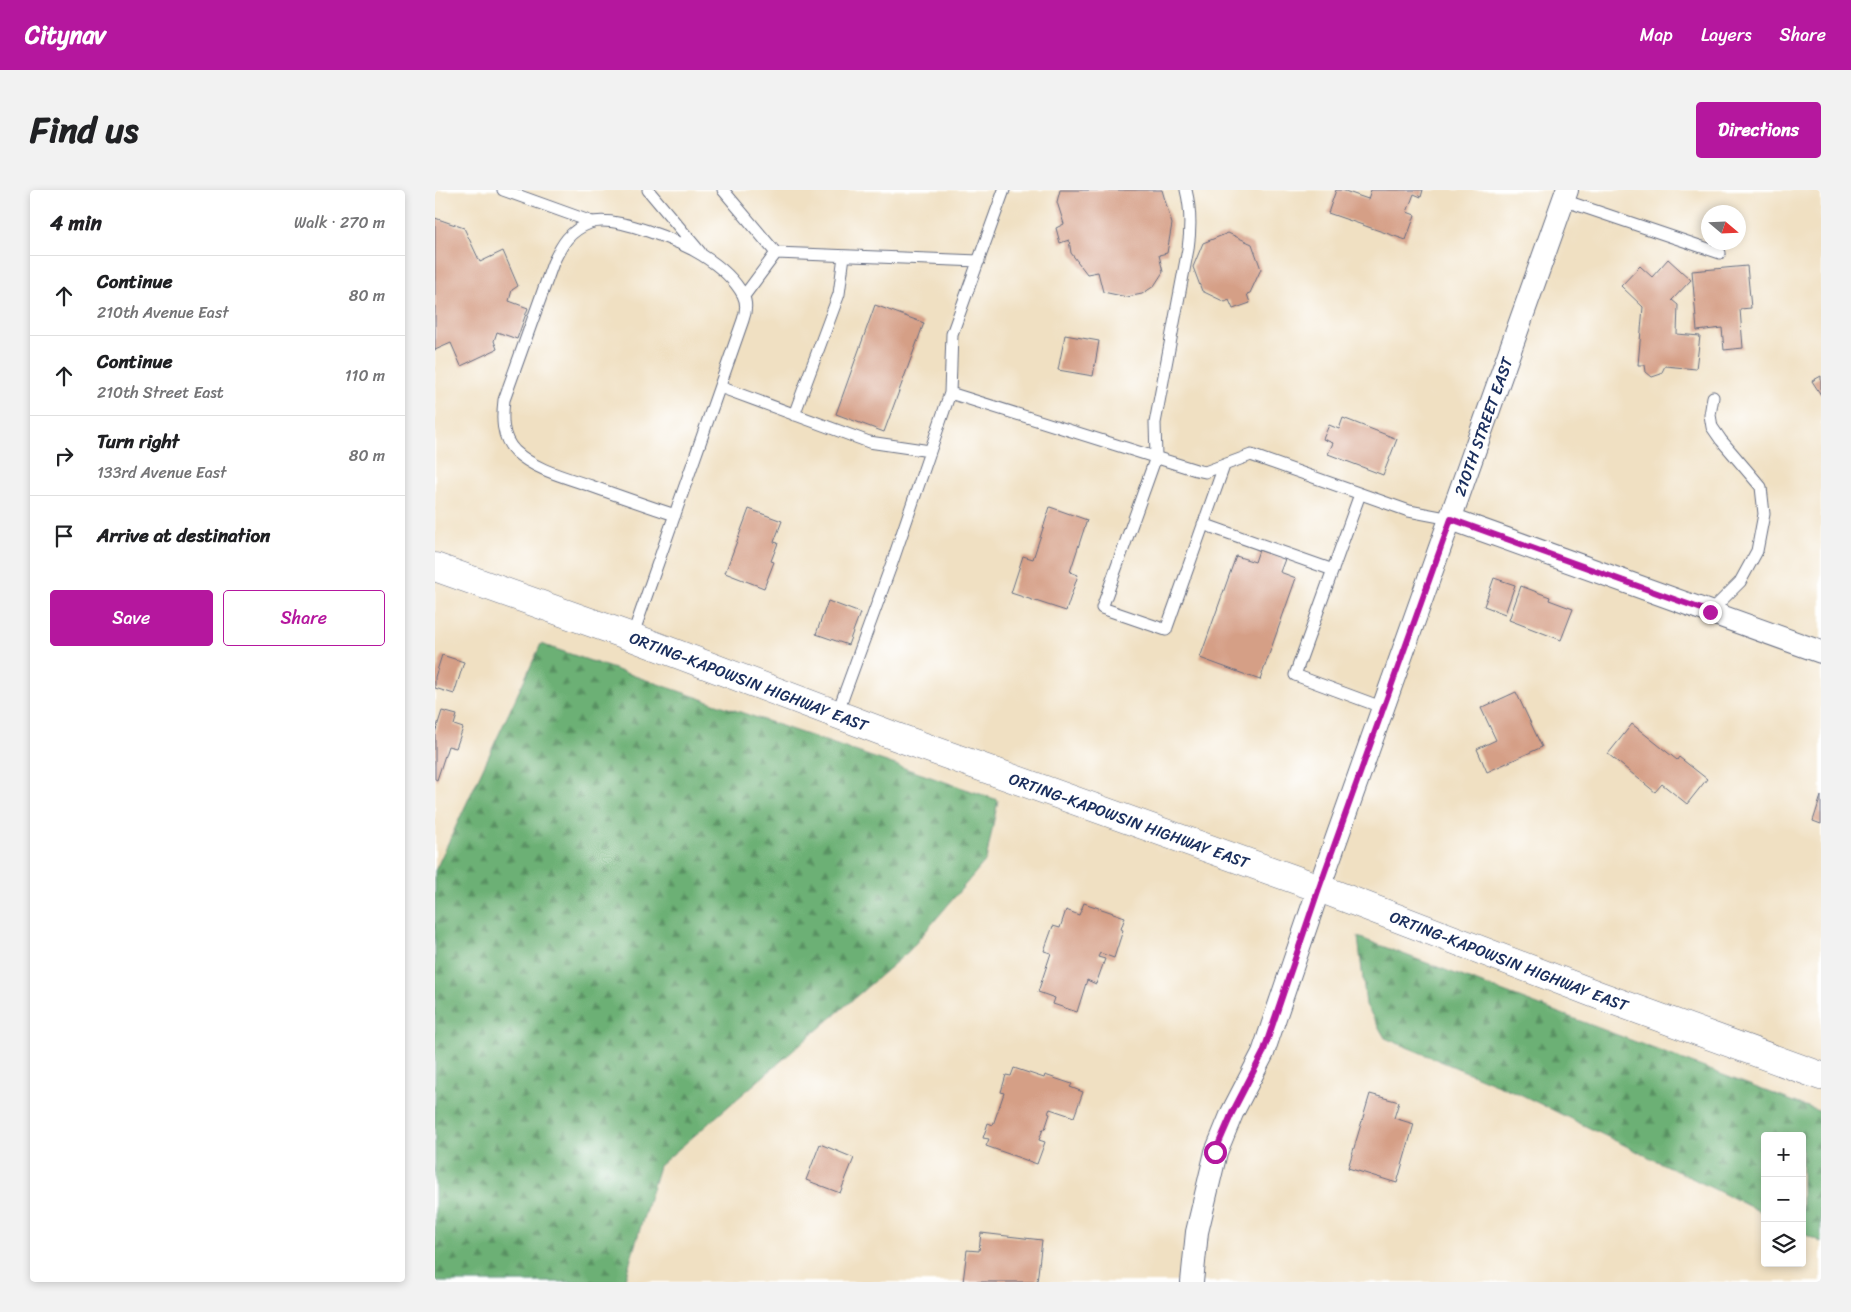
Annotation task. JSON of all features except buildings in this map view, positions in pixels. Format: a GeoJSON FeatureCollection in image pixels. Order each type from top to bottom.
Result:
{"type":"FeatureCollection","features":[{"type":"Feature","properties":{"kind":"main road","name":"ORTING-KAPOWSIN HIGHWAY EAST"},"geometry":{"type":"LineString","coordinates":[[435,567],[1319,888],[1597,995],[1821,1076]]}},
{"type":"Feature","properties":{"kind":"street","name":"210TH STREET EAST"},"geometry":{"type":"LineString","coordinates":[[1192,1282],[1197,1232],[1215,1152],[1263,1053],[1319,888],[1565,195]]}},
{"type":"Feature","properties":{"kind":"street"},"geometry":{"type":"LineString","coordinates":[[1451,519],[1821,652]]}},
{"type":"Feature","properties":{"kind":"lane"},"geometry":{"type":"LineString","coordinates":[[503,190],[592,222]]}},
{"type":"Feature","properties":{"kind":"lane"},"geometry":{"type":"LineString","coordinates":[[648,190],[702,255]]}},
{"type":"Feature","properties":{"kind":"lane"},"geometry":{"type":"LineString","coordinates":[[723,190],[776,253],[979,261]]}},
{"type":"Feature","properties":{"kind":"lane"},"geometry":{"type":"LineString","coordinates":[[837,714],[892,563],[950,393],[952,334],[1004,190]]}},
{"type":"Feature","properties":{"kind":"lane"},"geometry":{"type":"LineString","coordinates":[[1186,190],[1190,207],[1191,226],[1189,249],[1155,423],[1156,457],[1102,608],[1166,630],[1223,466]]}},
{"type":"Feature","properties":{"kind":"lane"},"geometry":{"type":"LineString","coordinates":[[1565,195],[1720,253]]}},
{"type":"Feature","properties":{"kind":"lane"},"geometry":{"type":"LineString","coordinates":[[632,637],[675,515],[743,320],[746,308],[744,296],[732,278],[702,255],[674,241],[641,229],[612,221],[592,222],[573,231],[562,244],[553,263],[504,400],[502,418],[506,437],[514,450],[533,464],[553,473],[675,515]]}},
{"type":"Feature","properties":{"kind":"lane"},"geometry":{"type":"LineString","coordinates":[[744,296],[776,253]]}},
{"type":"Feature","properties":{"kind":"lane"},"geometry":{"type":"LineString","coordinates":[[794,415],[839,294],[845,256]]}},
{"type":"Feature","properties":{"kind":"lane"},"geometry":{"type":"LineString","coordinates":[[719,388],[869,442],[930,451]]}},
{"type":"Feature","properties":{"kind":"lane"},"geometry":{"type":"LineString","coordinates":[[950,393],[1205,472],[1251,455],[1409,511],[1451,519]]}},
{"type":"Feature","properties":{"kind":"lane"},"geometry":{"type":"LineString","coordinates":[[1710,612],[1740,582],[1757,551],[1764,514],[1761,487],[1712,427],[1710,415],[1713,397]]}},
{"type":"Feature","properties":{"kind":"lane"},"geometry":{"type":"LineString","coordinates":[[1360,494],[1295,675],[1384,708]]}},
{"type":"Feature","properties":{"kind":"lane"},"geometry":{"type":"LineString","coordinates":[[1203,524],[1333,570]]}},
{"type":"Feature","properties":{"kind":"green space"},"geometry":{"type":"Polygon","coordinates":[[[541,644],[998,800],[986,860],[909,951],[659,1166],[624,1282],[435,1282],[435,871],[541,644]]]}},
{"type":"Feature","properties":{"kind":"green space"},"geometry":{"type":"Polygon","coordinates":[[[1358,937],[1821,1112],[1821,1242],[1806,1235],[1806,1132],[1761,1132],[1761,1212],[1522,1095],[1385,1038],[1366,1005],[1358,937]]]}},
{"type":"Feature","properties":{"kind":"route"},"geometry":{"type":"LineString","coordinates":[[1215,1152],[1245,1086],[1263,1053],[1319,888],[1451,519],[1710,612]]}}]}
